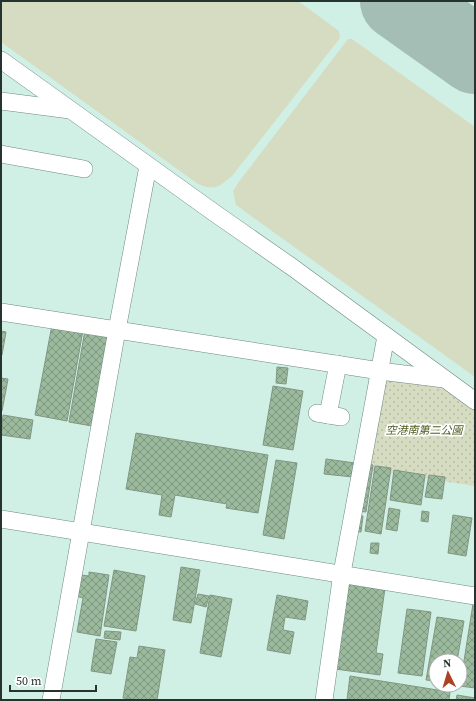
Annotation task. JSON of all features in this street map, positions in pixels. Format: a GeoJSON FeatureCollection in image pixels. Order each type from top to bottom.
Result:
{"type":"FeatureCollection","features":[{"type":"Feature","properties":{"kind":"street"},"geometry":{"type":"LineString","coordinates":[[1,60],[292,267],[475,401]]}},
{"type":"Feature","properties":{"kind":"street"},"geometry":{"type":"LineString","coordinates":[[1,101],[72,111]]}},
{"type":"Feature","properties":{"kind":"street"},"geometry":{"type":"LineString","coordinates":[[1,154],[84,169]]}},
{"type":"Feature","properties":{"kind":"street"},"geometry":{"type":"LineString","coordinates":[[51,700],[61,638],[82,532],[117,330],[148,166]]}},
{"type":"Feature","properties":{"kind":"street"},"geometry":{"type":"LineString","coordinates":[[1,312],[380,371],[446,379]]}},
{"type":"Feature","properties":{"kind":"street"},"geometry":{"type":"LineString","coordinates":[[324,700],[342,573],[386,336]]}},
{"type":"Feature","properties":{"kind":"street"},"geometry":{"type":"LineString","coordinates":[[329,415],[338,364]]}},
{"type":"Feature","properties":{"kind":"street"},"geometry":{"type":"LineString","coordinates":[[1,519],[342,573],[475,596]]}},
{"type":"Feature","properties":{"kind":"green space"},"geometry":{"type":"Polygon","coordinates":[[[1,1],[298,1],[339,31],[340,38],[232,176],[224,183],[216,187],[209,187],[198,184],[1,42],[1,1]]]}},
{"type":"Feature","properties":{"kind":"green space"},"geometry":{"type":"Polygon","coordinates":[[[348,39],[352,39],[475,127],[475,377],[236,205],[233,191],[238,183],[348,39]]]}},
{"type":"Feature","properties":{"kind":"green space","name":"空港南第二公園"},"geometry":{"type":"Polygon","coordinates":[[[383,376],[448,386],[475,406],[475,486],[368,470],[383,376]]]}},
{"type":"Feature","properties":{"kind":"building"},"geometry":{"type":"Polygon","coordinates":[[[52,325],[83,330],[67,421],[35,415],[52,325]]]}},
{"type":"Feature","properties":{"kind":"building"},"geometry":{"type":"Polygon","coordinates":[[[85,330],[114,335],[98,427],[69,422],[85,330]]]}},
{"type":"Feature","properties":{"kind":"building"},"geometry":{"type":"Polygon","coordinates":[[[1,331],[6,332],[2,355],[1,355],[1,331]]]}},
{"type":"Feature","properties":{"kind":"building"},"geometry":{"type":"Polygon","coordinates":[[[277,367],[288,368],[286,384],[276,383],[277,367]]]}},
{"type":"Feature","properties":{"kind":"building"},"geometry":{"type":"Polygon","coordinates":[[[1,378],[8,379],[2,411],[1,411],[1,378]]]}},
{"type":"Feature","properties":{"kind":"building"},"geometry":{"type":"Polygon","coordinates":[[[273,386],[303,391],[293,450],[263,445],[273,386]]]}},
{"type":"Feature","properties":{"kind":"building"},"geometry":{"type":"Polygon","coordinates":[[[3,415],[33,420],[30,439],[1,435],[3,415]]]}},
{"type":"Feature","properties":{"kind":"building"},"geometry":{"type":"Polygon","coordinates":[[[136,433],[268,455],[258,513],[226,508],[227,504],[175,495],[171,517],[159,515],[162,495],[126,489],[136,433]]]}},
{"type":"Feature","properties":{"kind":"building"},"geometry":{"type":"Polygon","coordinates":[[[326,459],[355,463],[353,477],[324,474],[326,459]]]}},
{"type":"Feature","properties":{"kind":"building"},"geometry":{"type":"Polygon","coordinates":[[[276,460],[297,463],[284,539],[263,535],[276,460]]]}},
{"type":"Feature","properties":{"kind":"building"},"geometry":{"type":"Polygon","coordinates":[[[364,464],[373,465],[366,512],[357,511],[364,464]]]}},
{"type":"Feature","properties":{"kind":"building"},"geometry":{"type":"Polygon","coordinates":[[[375,466],[391,468],[381,534],[365,531],[375,466]]]}},
{"type":"Feature","properties":{"kind":"building"},"geometry":{"type":"Polygon","coordinates":[[[394,470],[425,475],[421,505],[390,500],[394,470]]]}},
{"type":"Feature","properties":{"kind":"building"},"geometry":{"type":"Polygon","coordinates":[[[429,475],[445,477],[442,499],[425,497],[429,475]]]}},
{"type":"Feature","properties":{"kind":"building"},"geometry":{"type":"Polygon","coordinates":[[[389,508],[400,510],[397,531],[386,529],[389,508]]]}},
{"type":"Feature","properties":{"kind":"building"},"geometry":{"type":"Polygon","coordinates":[[[422,511],[429,512],[428,522],[421,521],[422,511]]]}},
{"type":"Feature","properties":{"kind":"building"},"geometry":{"type":"Polygon","coordinates":[[[356,515],[363,516],[361,532],[353,531],[356,515]]]}},
{"type":"Feature","properties":{"kind":"building"},"geometry":{"type":"Polygon","coordinates":[[[453,515],[472,518],[466,556],[448,553],[453,515]]]}},
{"type":"Feature","properties":{"kind":"building"},"geometry":{"type":"Polygon","coordinates":[[[371,543],[379,543],[378,554],[370,553],[371,543]]]}},
{"type":"Feature","properties":{"kind":"building"},"geometry":{"type":"Polygon","coordinates":[[[181,567],[200,570],[191,623],[173,620],[181,567]]]}},
{"type":"Feature","properties":{"kind":"building"},"geometry":{"type":"Polygon","coordinates":[[[114,570],[145,576],[136,631],[104,626],[114,570]]]}},
{"type":"Feature","properties":{"kind":"building"},"geometry":{"type":"Polygon","coordinates":[[[89,572],[109,575],[100,636],[77,632],[83,598],[76,596],[80,575],[89,576],[89,572]]]}},
{"type":"Feature","properties":{"kind":"building"},"geometry":{"type":"Polygon","coordinates":[[[347,583],[385,588],[376,653],[383,654],[380,675],[335,669],[347,583]]]}},
{"type":"Feature","properties":{"kind":"building"},"geometry":{"type":"Polygon","coordinates":[[[198,594],[209,596],[206,607],[195,604],[198,594]]]}},
{"type":"Feature","properties":{"kind":"building"},"geometry":{"type":"Polygon","coordinates":[[[210,595],[232,599],[221,657],[200,653],[210,595]]]}},
{"type":"Feature","properties":{"kind":"building"},"geometry":{"type":"Polygon","coordinates":[[[277,595],[308,601],[305,620],[285,617],[283,630],[294,632],[290,654],[267,650],[277,595]]]}},
{"type":"Feature","properties":{"kind":"building"},"geometry":{"type":"Polygon","coordinates":[[[473,604],[475,605],[475,688],[468,687],[468,653],[465,653],[473,604]]]}},
{"type":"Feature","properties":{"kind":"building"},"geometry":{"type":"Polygon","coordinates":[[[407,609],[431,612],[422,676],[398,673],[407,609]]]}},
{"type":"Feature","properties":{"kind":"building"},"geometry":{"type":"Polygon","coordinates":[[[437,617],[464,621],[458,653],[431,653],[437,617]]]}},
{"type":"Feature","properties":{"kind":"building"},"geometry":{"type":"Polygon","coordinates":[[[105,631],[121,632],[120,640],[104,638],[105,631]]]}},
{"type":"Feature","properties":{"kind":"building"},"geometry":{"type":"Polygon","coordinates":[[[96,639],[117,642],[111,674],[91,671],[96,639]]]}},
{"type":"Feature","properties":{"kind":"building"},"geometry":{"type":"Polygon","coordinates":[[[139,646],[165,650],[157,700],[123,698],[130,657],[137,658],[139,646]]]}},
{"type":"Feature","properties":{"kind":"building"},"geometry":{"type":"Polygon","coordinates":[[[428,669],[428,680],[426,680],[428,669]]]}},
{"type":"Feature","properties":{"kind":"building"},"geometry":{"type":"Polygon","coordinates":[[[350,676],[428,688],[428,693],[450,693],[449,700],[347,700],[350,676]]]}},
{"type":"Feature","properties":{"kind":"building"},"geometry":{"type":"Polygon","coordinates":[[[457,695],[475,698],[475,700],[456,700],[457,695]]]}},
{"type":"Feature","properties":{"kind":"taxiway"},"geometry":{"type":"LineString","coordinates":[[425,1],[442,32]]}},
{"type":"Feature","properties":{"kind":"runway"},"geometry":{"type":"LineString","coordinates":[[399,1],[475,55]]}}]}
